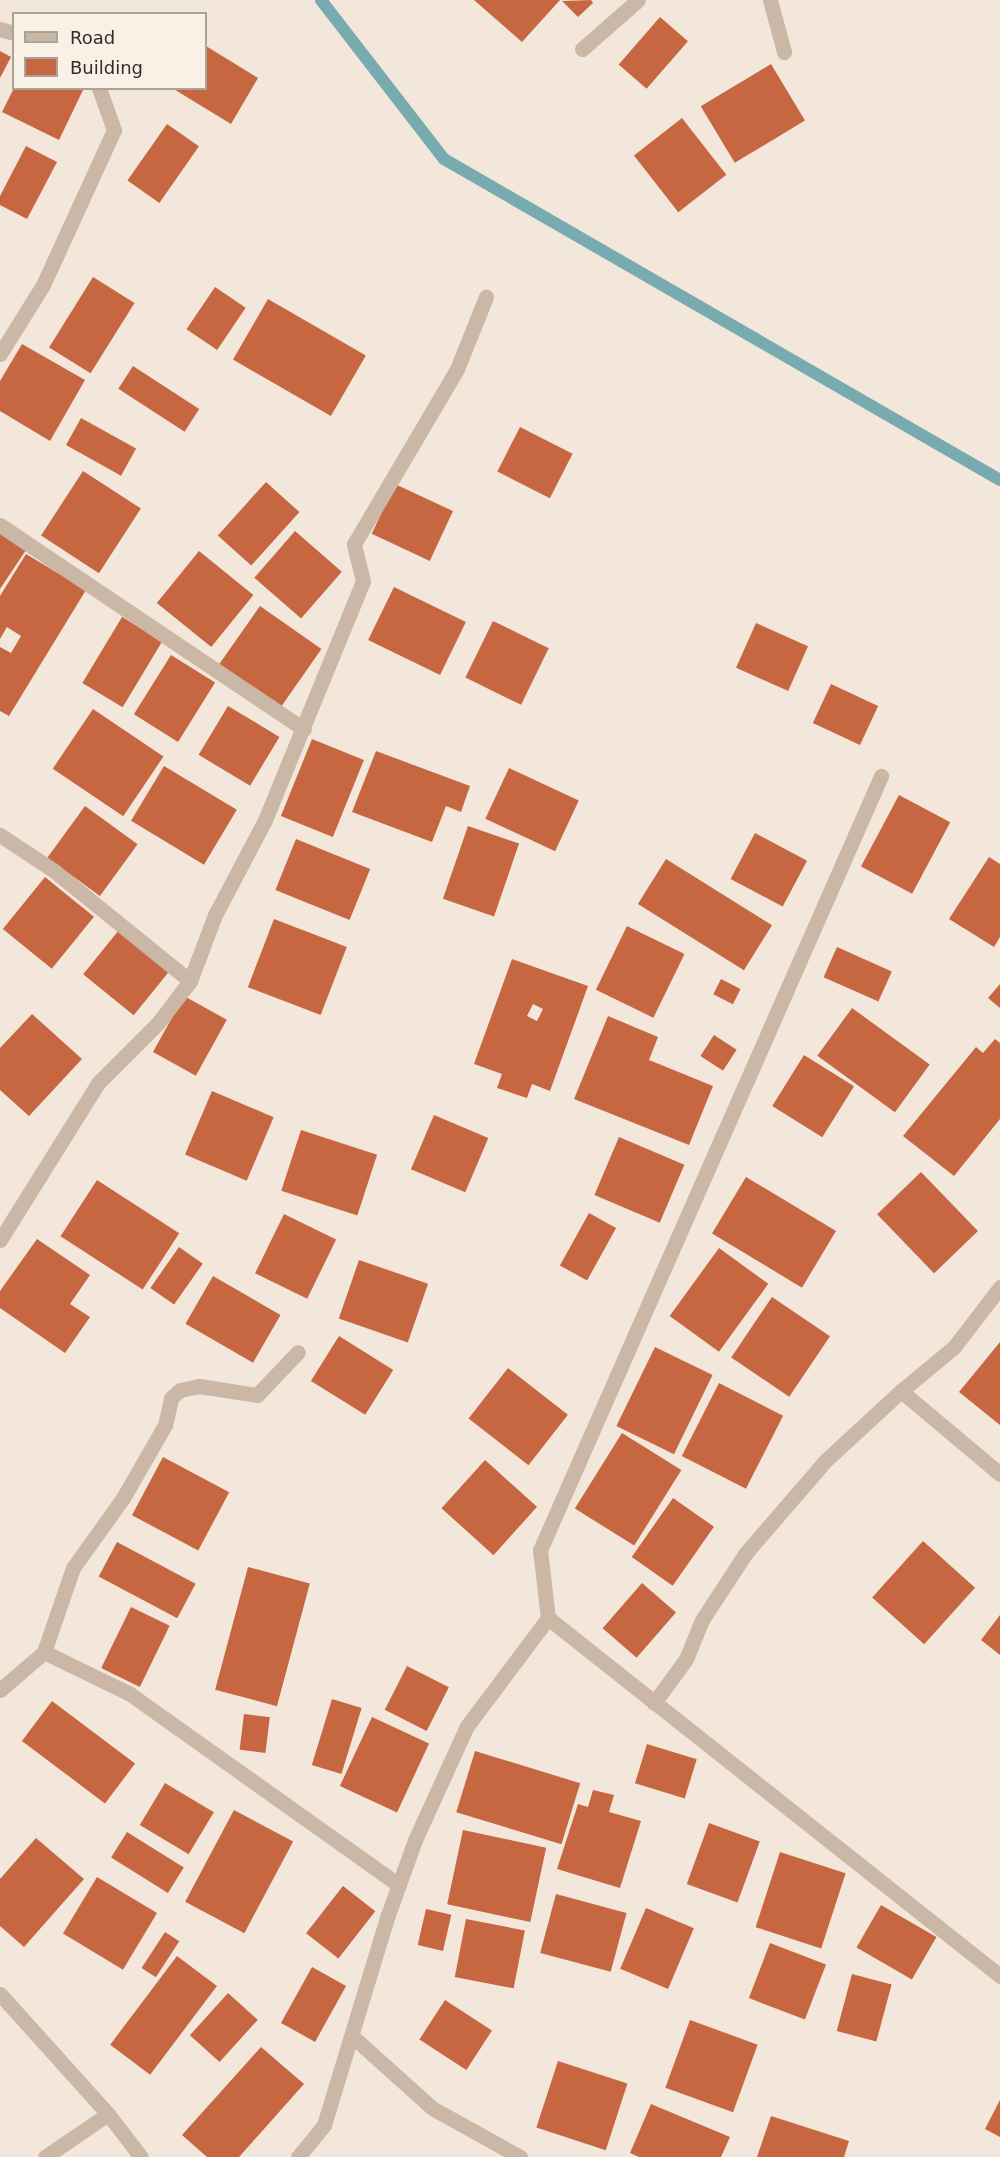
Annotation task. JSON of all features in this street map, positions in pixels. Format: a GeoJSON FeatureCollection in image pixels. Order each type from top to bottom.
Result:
{"type":"FeatureCollection","features":[{"type":"Feature","properties":{"kind":"street"},"geometry":{"type":"LineString","coordinates":[[582,50],[639,0]]}},
{"type":"Feature","properties":{"kind":"street"},"geometry":{"type":"LineString","coordinates":[[770,0],[784,52]]}},
{"type":"Feature","properties":{"kind":"street"},"geometry":{"type":"LineString","coordinates":[[0,354],[43,285],[114,130],[100,90]]}},
{"type":"Feature","properties":{"kind":"street"},"geometry":{"type":"LineString","coordinates":[[0,1240],[98,1083],[158,1023],[190,981],[215,915],[265,820],[304,729],[311,702],[363,581],[354,544],[457,369],[486,297]]}},
{"type":"Feature","properties":{"kind":"street"},"geometry":{"type":"LineString","coordinates":[[0,525],[304,729]]}},
{"type":"Feature","properties":{"kind":"street"},"geometry":{"type":"LineString","coordinates":[[298,2157],[324,2125],[399,1885],[467,1726],[548,1618],[540,1550],[881,776]]}},
{"type":"Feature","properties":{"kind":"street"},"geometry":{"type":"LineString","coordinates":[[0,835],[53,870],[190,981]]}},
{"type":"Feature","properties":{"kind":"street"},"geometry":{"type":"LineString","coordinates":[[654,1703],[686,1659],[702,1620],[745,1554],[824,1462],[901,1391],[954,1347],[1000,1287]]}},
{"type":"Feature","properties":{"kind":"street"},"geometry":{"type":"LineString","coordinates":[[0,1690],[44,1652],[73,1568],[129,1488],[165,1425],[171,1398],[180,1390],[199,1386],[256,1395],[298,1352]]}},
{"type":"Feature","properties":{"kind":"street"},"geometry":{"type":"LineString","coordinates":[[901,1391],[1000,1474]]}},
{"type":"Feature","properties":{"kind":"street"},"geometry":{"type":"LineString","coordinates":[[548,1618],[1000,1976]]}},
{"type":"Feature","properties":{"kind":"street"},"geometry":{"type":"LineString","coordinates":[[44,1652],[130,1694],[399,1885]]}},
{"type":"Feature","properties":{"kind":"street"},"geometry":{"type":"LineString","coordinates":[[0,1994],[108,2114],[141,2157]]}},
{"type":"Feature","properties":{"kind":"street"},"geometry":{"type":"LineString","coordinates":[[352,2037],[432,2108],[520,2157]]}},
{"type":"Feature","properties":{"kind":"street"},"geometry":{"type":"LineString","coordinates":[[45,2157],[108,2114]]}},
{"type":"Feature","properties":{"kind":"building"},"geometry":{"type":"Polygon","coordinates":[[[474,0],[560,0],[522,42],[474,0]]]}},
{"type":"Feature","properties":{"kind":"building"},"geometry":{"type":"Polygon","coordinates":[[[591,0],[593,3],[578,17],[562,1],[591,0]]]}},
{"type":"Feature","properties":{"kind":"building"},"geometry":{"type":"Polygon","coordinates":[[[660,17],[688,41],[647,89],[619,65],[660,17]]]}},
{"type":"Feature","properties":{"kind":"building"},"geometry":{"type":"Polygon","coordinates":[[[207,47],[258,78],[231,124],[175,90],[207,90],[207,47]]]}},
{"type":"Feature","properties":{"kind":"building"},"geometry":{"type":"Polygon","coordinates":[[[0,51],[11,57],[0,78],[0,51]]]}},
{"type":"Feature","properties":{"kind":"building"},"geometry":{"type":"Polygon","coordinates":[[[771,64],[805,121],[735,163],[701,106],[771,64]]]}},
{"type":"Feature","properties":{"kind":"building"},"geometry":{"type":"Polygon","coordinates":[[[13,90],[83,90],[59,140],[2,112],[13,90]]]}},
{"type":"Feature","properties":{"kind":"building"},"geometry":{"type":"Polygon","coordinates":[[[682,118],[726,175],[678,212],[634,156],[682,118]]]}},
{"type":"Feature","properties":{"kind":"building"},"geometry":{"type":"Polygon","coordinates":[[[167,124],[199,146],[159,203],[127,181],[167,124]]]}},
{"type":"Feature","properties":{"kind":"building"},"geometry":{"type":"Polygon","coordinates":[[[26,146],[57,162],[27,219],[0,205],[0,196],[26,146]]]}},
{"type":"Feature","properties":{"kind":"building"},"geometry":{"type":"Polygon","coordinates":[[[93,277],[135,303],[91,373],[49,347],[93,277]]]}},
{"type":"Feature","properties":{"kind":"building"},"geometry":{"type":"Polygon","coordinates":[[[215,287],[246,308],[217,350],[186,329],[215,287]]]}},
{"type":"Feature","properties":{"kind":"building"},"geometry":{"type":"Polygon","coordinates":[[[268,299],[366,356],[331,416],[233,360],[268,299]]]}},
{"type":"Feature","properties":{"kind":"building"},"geometry":{"type":"Polygon","coordinates":[[[22,344],[85,380],[50,441],[0,411],[0,381],[22,344]]]}},
{"type":"Feature","properties":{"kind":"building"},"geometry":{"type":"Polygon","coordinates":[[[133,366],[199,409],[185,432],[118,389],[133,366]]]}},
{"type":"Feature","properties":{"kind":"building"},"geometry":{"type":"Polygon","coordinates":[[[81,418],[136,449],[121,476],[66,445],[81,418]]]}},
{"type":"Feature","properties":{"kind":"building"},"geometry":{"type":"Polygon","coordinates":[[[520,427],[573,454],[550,498],[497,472],[520,427]]]}},
{"type":"Feature","properties":{"kind":"building"},"geometry":{"type":"Polygon","coordinates":[[[83,471],[141,509],[99,573],[41,536],[83,471]]]}},
{"type":"Feature","properties":{"kind":"building"},"geometry":{"type":"Polygon","coordinates":[[[266,482],[299,512],[251,566],[218,536],[266,482]]]}},
{"type":"Feature","properties":{"kind":"building"},"geometry":{"type":"Polygon","coordinates":[[[395,484],[453,511],[430,561],[372,534],[395,484]]]}},
{"type":"Feature","properties":{"kind":"building"},"geometry":{"type":"Polygon","coordinates":[[[0,529],[28,547],[0,589],[0,529]]]}},
{"type":"Feature","properties":{"kind":"building"},"geometry":{"type":"Polygon","coordinates":[[[295,531],[342,572],[301,618],[254,578],[295,531]]]}},
{"type":"Feature","properties":{"kind":"building"},"geometry":{"type":"Polygon","coordinates":[[[199,551],[253,595],[211,647],[157,603],[199,551]]]}},
{"type":"Feature","properties":{"kind":"building"},"geometry":{"type":"Polygon","coordinates":[[[26,554],[86,590],[9,716],[0,711],[0,647],[11,653],[21,636],[7,627],[0,639],[0,596],[26,554]]]}},
{"type":"Feature","properties":{"kind":"building"},"geometry":{"type":"Polygon","coordinates":[[[394,587],[466,622],[440,675],[368,640],[394,587]]]}},
{"type":"Feature","properties":{"kind":"building"},"geometry":{"type":"Polygon","coordinates":[[[260,606],[321,649],[279,710],[218,667],[260,606]]]}},
{"type":"Feature","properties":{"kind":"building"},"geometry":{"type":"Polygon","coordinates":[[[122,617],[162,641],[123,707],[82,683],[122,617]]]}},
{"type":"Feature","properties":{"kind":"building"},"geometry":{"type":"Polygon","coordinates":[[[493,621],[549,648],[521,705],[465,678],[493,621]]]}},
{"type":"Feature","properties":{"kind":"building"},"geometry":{"type":"Polygon","coordinates":[[[756,623],[808,646],[788,691],[736,668],[756,623]]]}},
{"type":"Feature","properties":{"kind":"building"},"geometry":{"type":"Polygon","coordinates":[[[171,655],[215,683],[178,742],[134,714],[171,655]]]}},
{"type":"Feature","properties":{"kind":"building"},"geometry":{"type":"Polygon","coordinates":[[[831,684],[878,706],[860,745],[813,723],[831,684]]]}},
{"type":"Feature","properties":{"kind":"building"},"geometry":{"type":"Polygon","coordinates":[[[228,706],[279,737],[250,786],[199,755],[228,706]]]}},
{"type":"Feature","properties":{"kind":"building"},"geometry":{"type":"Polygon","coordinates":[[[93,709],[163,757],[123,816],[53,769],[93,709]]]}},
{"type":"Feature","properties":{"kind":"building"},"geometry":{"type":"Polygon","coordinates":[[[312,739],[364,760],[333,837],[281,816],[312,739]]]}},
{"type":"Feature","properties":{"kind":"building"},"geometry":{"type":"Polygon","coordinates":[[[376,751],[470,786],[461,812],[446,806],[432,842],[352,812],[376,751]]]}},
{"type":"Feature","properties":{"kind":"building"},"geometry":{"type":"Polygon","coordinates":[[[164,766],[237,810],[204,865],[131,821],[164,766]]]}},
{"type":"Feature","properties":{"kind":"building"},"geometry":{"type":"Polygon","coordinates":[[[509,768],[579,801],[555,851],[485,819],[509,768]]]}},
{"type":"Feature","properties":{"kind":"building"},"geometry":{"type":"Polygon","coordinates":[[[899,795],[950,822],[912,894],[861,867],[899,795]]]}},
{"type":"Feature","properties":{"kind":"building"},"geometry":{"type":"Polygon","coordinates":[[[85,806],[138,844],[100,896],[47,858],[85,806]]]}},
{"type":"Feature","properties":{"kind":"building"},"geometry":{"type":"Polygon","coordinates":[[[468,826],[519,844],[494,916],[443,899],[468,826]]]}},
{"type":"Feature","properties":{"kind":"building"},"geometry":{"type":"Polygon","coordinates":[[[755,833],[807,861],[783,907],[731,879],[755,833]]]}},
{"type":"Feature","properties":{"kind":"building"},"geometry":{"type":"Polygon","coordinates":[[[296,839],[370,869],[350,920],[275,890],[296,839]]]}},
{"type":"Feature","properties":{"kind":"building"},"geometry":{"type":"Polygon","coordinates":[[[989,857],[1000,864],[1000,937],[994,947],[949,919],[989,857]]]}},
{"type":"Feature","properties":{"kind":"building"},"geometry":{"type":"Polygon","coordinates":[[[666,859],[772,925],[744,970],[638,904],[666,859]]]}},
{"type":"Feature","properties":{"kind":"building"},"geometry":{"type":"Polygon","coordinates":[[[45,877],[94,917],[52,969],[3,929],[45,877]]]}},
{"type":"Feature","properties":{"kind":"building"},"geometry":{"type":"Polygon","coordinates":[[[274,919],[347,947],[321,1015],[248,987],[274,919]]]}},
{"type":"Feature","properties":{"kind":"building"},"geometry":{"type":"Polygon","coordinates":[[[627,926],[685,954],[653,1018],[596,990],[627,926]]]}},
{"type":"Feature","properties":{"kind":"building"},"geometry":{"type":"Polygon","coordinates":[[[119,930],[170,971],[134,1015],[83,974],[119,930]]]}},
{"type":"Feature","properties":{"kind":"building"},"geometry":{"type":"Polygon","coordinates":[[[837,947],[892,971],[878,1002],[824,977],[837,947]]]}},
{"type":"Feature","properties":{"kind":"building"},"geometry":{"type":"Polygon","coordinates":[[[512,959],[588,986],[550,1091],[532,1084],[527,1098],[497,1088],[502,1074],[474,1064],[512,959]],[[533,1004],[527,1016],[537,1021],[543,1009],[533,1004]]]}},
{"type":"Feature","properties":{"kind":"building"},"geometry":{"type":"Polygon","coordinates":[[[721,979],[741,989],[733,1004],[713,994],[721,979]]]}},
{"type":"Feature","properties":{"kind":"building"},"geometry":{"type":"Polygon","coordinates":[[[1000,984],[1000,1008],[988,998],[1000,984]]]}},
{"type":"Feature","properties":{"kind":"building"},"geometry":{"type":"Polygon","coordinates":[[[184,996],[227,1020],[196,1076],[153,1052],[184,996]]]}},
{"type":"Feature","properties":{"kind":"building"},"geometry":{"type":"Polygon","coordinates":[[[852,1008],[930,1064],[895,1112],[817,1056],[852,1008]]]}},
{"type":"Feature","properties":{"kind":"building"},"geometry":{"type":"Polygon","coordinates":[[[32,1014],[82,1059],[29,1116],[0,1090],[0,1048],[32,1014]]]}},
{"type":"Feature","properties":{"kind":"building"},"geometry":{"type":"Polygon","coordinates":[[[608,1016],[658,1037],[649,1060],[713,1086],[689,1145],[574,1099],[608,1016]]]}},
{"type":"Feature","properties":{"kind":"building"},"geometry":{"type":"Polygon","coordinates":[[[714,1035],[737,1050],[723,1071],[700,1056],[714,1035]]]}},
{"type":"Feature","properties":{"kind":"building"},"geometry":{"type":"Polygon","coordinates":[[[995,1039],[1000,1043],[1000,1119],[954,1176],[903,1136],[976,1047],[983,1053],[995,1039]]]}},
{"type":"Feature","properties":{"kind":"building"},"geometry":{"type":"Polygon","coordinates":[[[804,1055],[854,1086],[822,1137],[772,1106],[804,1055]]]}},
{"type":"Feature","properties":{"kind":"building"},"geometry":{"type":"Polygon","coordinates":[[[212,1091],[274,1117],[247,1181],[185,1155],[212,1091]]]}},
{"type":"Feature","properties":{"kind":"building"},"geometry":{"type":"Polygon","coordinates":[[[434,1115],[488,1138],[465,1192],[411,1169],[434,1115]]]}},
{"type":"Feature","properties":{"kind":"building"},"geometry":{"type":"Polygon","coordinates":[[[301,1130],[377,1155],[357,1216],[281,1191],[301,1130]]]}},
{"type":"Feature","properties":{"kind":"building"},"geometry":{"type":"Polygon","coordinates":[[[619,1137],[684,1165],[660,1223],[594,1195],[619,1137]]]}},
{"type":"Feature","properties":{"kind":"building"},"geometry":{"type":"Polygon","coordinates":[[[921,1172],[978,1231],[934,1273],[877,1214],[921,1172]]]}},
{"type":"Feature","properties":{"kind":"building"},"geometry":{"type":"Polygon","coordinates":[[[746,1177],[836,1231],[802,1288],[712,1234],[746,1177]]]}},
{"type":"Feature","properties":{"kind":"building"},"geometry":{"type":"Polygon","coordinates":[[[97,1180],[179,1233],[143,1290],[61,1236],[97,1180]]]}},
{"type":"Feature","properties":{"kind":"building"},"geometry":{"type":"Polygon","coordinates":[[[589,1213],[616,1228],[587,1281],[560,1265],[589,1213]]]}},
{"type":"Feature","properties":{"kind":"building"},"geometry":{"type":"Polygon","coordinates":[[[284,1214],[336,1239],[307,1299],[255,1273],[284,1214]]]}},
{"type":"Feature","properties":{"kind":"building"},"geometry":{"type":"Polygon","coordinates":[[[37,1239],[90,1275],[70,1304],[90,1317],[65,1353],[0,1308],[0,1291],[37,1239]]]}},
{"type":"Feature","properties":{"kind":"building"},"geometry":{"type":"Polygon","coordinates":[[[179,1247],[203,1264],[174,1305],[150,1288],[179,1247]]]}},
{"type":"Feature","properties":{"kind":"building"},"geometry":{"type":"Polygon","coordinates":[[[719,1248],[768,1284],[719,1352],[670,1316],[719,1248]]]}},
{"type":"Feature","properties":{"kind":"building"},"geometry":{"type":"Polygon","coordinates":[[[359,1260],[428,1284],[408,1342],[339,1319],[359,1260]]]}},
{"type":"Feature","properties":{"kind":"building"},"geometry":{"type":"Polygon","coordinates":[[[213,1276],[281,1315],[253,1363],[185,1324],[213,1276]]]}},
{"type":"Feature","properties":{"kind":"building"},"geometry":{"type":"Polygon","coordinates":[[[772,1297],[830,1336],[789,1397],[731,1358],[772,1297]]]}},
{"type":"Feature","properties":{"kind":"building"},"geometry":{"type":"Polygon","coordinates":[[[339,1336],[393,1370],[365,1415],[311,1381],[339,1336]]]}},
{"type":"Feature","properties":{"kind":"building"},"geometry":{"type":"Polygon","coordinates":[[[1000,1342],[1000,1425],[959,1392],[1000,1342]]]}},
{"type":"Feature","properties":{"kind":"building"},"geometry":{"type":"Polygon","coordinates":[[[655,1347],[713,1375],[674,1454],[616,1426],[655,1347]]]}},
{"type":"Feature","properties":{"kind":"building"},"geometry":{"type":"Polygon","coordinates":[[[508,1368],[568,1415],[528,1465],[469,1418],[508,1368]]]}},
{"type":"Feature","properties":{"kind":"building"},"geometry":{"type":"Polygon","coordinates":[[[719,1383],[783,1416],[746,1489],[682,1456],[719,1383]]]}},
{"type":"Feature","properties":{"kind":"building"},"geometry":{"type":"Polygon","coordinates":[[[622,1433],[681,1470],[634,1546],[575,1508],[622,1433]]]}},
{"type":"Feature","properties":{"kind":"building"},"geometry":{"type":"Polygon","coordinates":[[[163,1457],[229,1492],[198,1550],[132,1515],[163,1457]]]}},
{"type":"Feature","properties":{"kind":"building"},"geometry":{"type":"Polygon","coordinates":[[[485,1460],[537,1507],[494,1555],[442,1508],[485,1460]]]}},
{"type":"Feature","properties":{"kind":"building"},"geometry":{"type":"Polygon","coordinates":[[[673,1498],[714,1527],[673,1586],[632,1557],[673,1498]]]}},
{"type":"Feature","properties":{"kind":"building"},"geometry":{"type":"Polygon","coordinates":[[[923,1541],[975,1588],[924,1644],[872,1597],[923,1541]]]}},
{"type":"Feature","properties":{"kind":"building"},"geometry":{"type":"Polygon","coordinates":[[[117,1542],[196,1584],[177,1618],[99,1576],[117,1542]]]}},
{"type":"Feature","properties":{"kind":"building"},"geometry":{"type":"Polygon","coordinates":[[[248,1567],[310,1584],[277,1706],[215,1690],[248,1567]]]}},
{"type":"Feature","properties":{"kind":"building"},"geometry":{"type":"Polygon","coordinates":[[[642,1583],[676,1613],[637,1658],[603,1628],[642,1583]]]}},
{"type":"Feature","properties":{"kind":"building"},"geometry":{"type":"Polygon","coordinates":[[[131,1607],[170,1626],[140,1687],[101,1668],[131,1607]]]}},
{"type":"Feature","properties":{"kind":"building"},"geometry":{"type":"Polygon","coordinates":[[[1000,1615],[1000,1655],[981,1640],[1000,1615]]]}},
{"type":"Feature","properties":{"kind":"building"},"geometry":{"type":"Polygon","coordinates":[[[407,1666],[449,1687],[427,1731],[385,1710],[407,1666]]]}},
{"type":"Feature","properties":{"kind":"building"},"geometry":{"type":"Polygon","coordinates":[[[332,1699],[362,1708],[341,1774],[312,1765],[332,1699]]]}},
{"type":"Feature","properties":{"kind":"building"},"geometry":{"type":"Polygon","coordinates":[[[52,1701],[135,1764],[105,1804],[22,1741],[52,1701]]]}},
{"type":"Feature","properties":{"kind":"building"},"geometry":{"type":"Polygon","coordinates":[[[244,1714],[270,1717],[265,1753],[240,1750],[244,1714]]]}},
{"type":"Feature","properties":{"kind":"building"},"geometry":{"type":"Polygon","coordinates":[[[372,1717],[429,1744],[397,1813],[340,1786],[372,1717]]]}},
{"type":"Feature","properties":{"kind":"building"},"geometry":{"type":"Polygon","coordinates":[[[647,1744],[697,1759],[685,1798],[635,1783],[647,1744]]]}},
{"type":"Feature","properties":{"kind":"building"},"geometry":{"type":"Polygon","coordinates":[[[475,1751],[580,1783],[561,1844],[456,1812],[475,1751]]]}},
{"type":"Feature","properties":{"kind":"building"},"geometry":{"type":"Polygon","coordinates":[[[165,1783],[214,1812],[189,1854],[140,1825],[165,1783]]]}},
{"type":"Feature","properties":{"kind":"building"},"geometry":{"type":"Polygon","coordinates":[[[593,1790],[614,1795],[609,1812],[641,1821],[620,1888],[557,1869],[578,1804],[588,1807],[593,1790]]]}},
{"type":"Feature","properties":{"kind":"building"},"geometry":{"type":"Polygon","coordinates":[[[234,1810],[293,1841],[244,1933],[185,1902],[234,1810]]]}},
{"type":"Feature","properties":{"kind":"building"},"geometry":{"type":"Polygon","coordinates":[[[709,1823],[760,1841],[738,1903],[687,1884],[709,1823]]]}},
{"type":"Feature","properties":{"kind":"building"},"geometry":{"type":"Polygon","coordinates":[[[463,1830],[546,1848],[530,1922],[447,1904],[463,1830]]]}},
{"type":"Feature","properties":{"kind":"building"},"geometry":{"type":"Polygon","coordinates":[[[127,1832],[184,1868],[168,1893],[111,1857],[127,1832]]]}},
{"type":"Feature","properties":{"kind":"building"},"geometry":{"type":"Polygon","coordinates":[[[36,1838],[84,1879],[24,1947],[0,1926],[0,1879],[36,1838]]]}},
{"type":"Feature","properties":{"kind":"building"},"geometry":{"type":"Polygon","coordinates":[[[780,1852],[846,1873],[821,1948],[756,1927],[780,1852]]]}},
{"type":"Feature","properties":{"kind":"building"},"geometry":{"type":"Polygon","coordinates":[[[97,1877],[157,1913],[123,1970],[63,1934],[97,1877]]]}},
{"type":"Feature","properties":{"kind":"building"},"geometry":{"type":"Polygon","coordinates":[[[343,1886],[375,1911],[338,1959],[306,1933],[343,1886]]]}},
{"type":"Feature","properties":{"kind":"building"},"geometry":{"type":"Polygon","coordinates":[[[556,1894],[627,1913],[611,1972],[540,1953],[556,1894]]]}},
{"type":"Feature","properties":{"kind":"building"},"geometry":{"type":"Polygon","coordinates":[[[881,1905],[936,1937],[912,1979],[856,1947],[881,1905]]]}},
{"type":"Feature","properties":{"kind":"building"},"geometry":{"type":"Polygon","coordinates":[[[646,1908],[694,1928],[668,1989],[620,1969],[646,1908]]]}},
{"type":"Feature","properties":{"kind":"building"},"geometry":{"type":"Polygon","coordinates":[[[426,1909],[451,1915],[443,1951],[418,1945],[426,1909]]]}},
{"type":"Feature","properties":{"kind":"building"},"geometry":{"type":"Polygon","coordinates":[[[466,1919],[525,1930],[514,1988],[455,1977],[466,1919]]]}},
{"type":"Feature","properties":{"kind":"building"},"geometry":{"type":"Polygon","coordinates":[[[165,1932],[179,1941],[156,1977],[142,1968],[165,1932]]]}},
{"type":"Feature","properties":{"kind":"building"},"geometry":{"type":"Polygon","coordinates":[[[770,1943],[826,1965],[805,2020],[749,1998],[770,1943]]]}},
{"type":"Feature","properties":{"kind":"building"},"geometry":{"type":"Polygon","coordinates":[[[177,1956],[217,1986],[150,2075],[110,2045],[177,1956]]]}},
{"type":"Feature","properties":{"kind":"building"},"geometry":{"type":"Polygon","coordinates":[[[312,1967],[346,1986],[315,2042],[281,2023],[312,1967]]]}},
{"type":"Feature","properties":{"kind":"building"},"geometry":{"type":"Polygon","coordinates":[[[852,1974],[892,1985],[876,2042],[837,2031],[852,1974]]]}},
{"type":"Feature","properties":{"kind":"building"},"geometry":{"type":"Polygon","coordinates":[[[228,1993],[258,2020],[220,2062],[190,2035],[228,1993]]]}},
{"type":"Feature","properties":{"kind":"building"},"geometry":{"type":"Polygon","coordinates":[[[445,2000],[492,2030],[466,2070],[419,2039],[445,2000]]]}},
{"type":"Feature","properties":{"kind":"building"},"geometry":{"type":"Polygon","coordinates":[[[690,2020],[758,2045],[733,2112],[665,2088],[690,2020]]]}},
{"type":"Feature","properties":{"kind":"building"},"geometry":{"type":"Polygon","coordinates":[[[261,2047],[304,2084],[239,2157],[207,2157],[182,2135],[261,2047]]]}},
{"type":"Feature","properties":{"kind":"building"},"geometry":{"type":"Polygon","coordinates":[[[558,2061],[627,2084],[606,2150],[536,2128],[558,2061]]]}},
{"type":"Feature","properties":{"kind":"building"},"geometry":{"type":"Polygon","coordinates":[[[1000,2100],[1000,2137],[985,2129],[1000,2100]]]}},
{"type":"Feature","properties":{"kind":"building"},"geometry":{"type":"Polygon","coordinates":[[[651,2104],[730,2137],[721,2157],[639,2157],[630,2153],[651,2104]]]}},
{"type":"Feature","properties":{"kind":"building"},"geometry":{"type":"Polygon","coordinates":[[[771,2116],[849,2141],[844,2157],[757,2157],[771,2116]]]}},
{"type":"Feature","properties":{"kind":"waterway"},"geometry":{"type":"LineString","coordinates":[[321,0],[444,159],[1000,480]]}}]}
